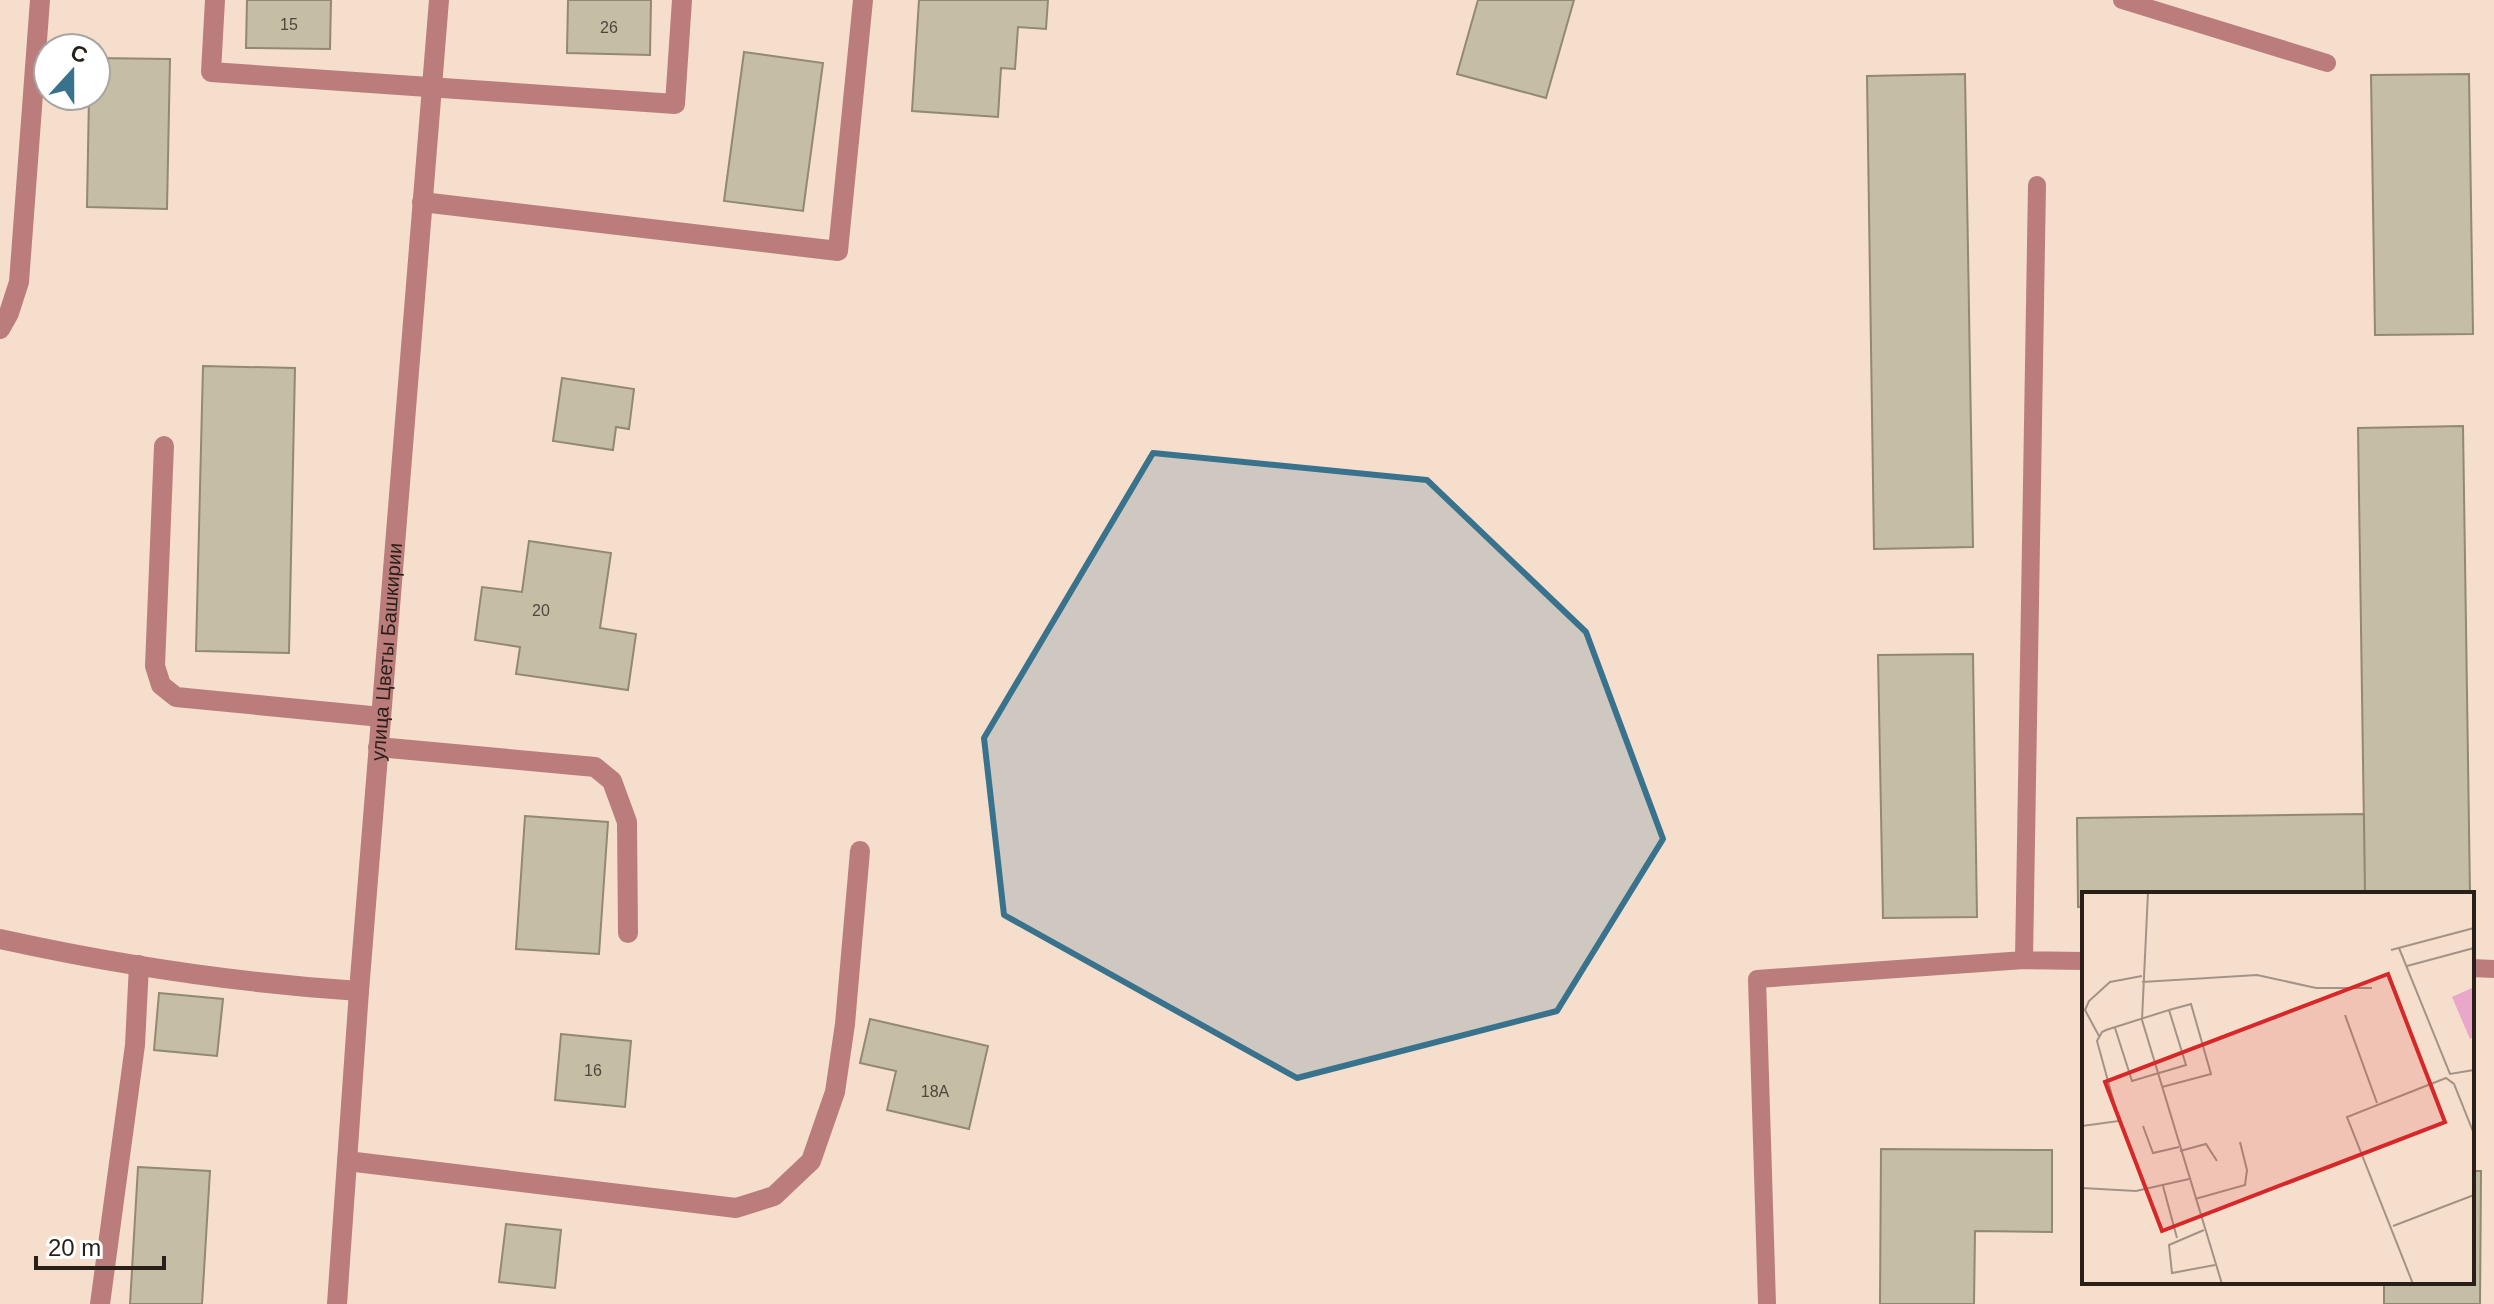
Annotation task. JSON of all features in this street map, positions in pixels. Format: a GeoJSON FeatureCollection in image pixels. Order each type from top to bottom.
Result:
{"type":"FeatureCollection","features":[{"type":"Feature","properties":{"kind":"street"},"geometry":{"type":"LineString","coordinates":[[0,329],[19,282],[40,0]]}},
{"type":"Feature","properties":{"kind":"street"},"geometry":{"type":"LineString","coordinates":[[215,0],[211,72],[675,104],[682,0]]}},
{"type":"Feature","properties":{"kind":"street","name":"улица Цветы Башкирии"},"geometry":{"type":"LineString","coordinates":[[337,1304],[378,747],[439,0]]}},
{"type":"Feature","properties":{"kind":"street"},"geometry":{"type":"LineString","coordinates":[[422,202],[838,251],[863,0]]}},
{"type":"Feature","properties":{"kind":"street"},"geometry":{"type":"LineString","coordinates":[[164,446],[155,666],[161,685],[176,697],[381,717]]}},
{"type":"Feature","properties":{"kind":"street"},"geometry":{"type":"LineString","coordinates":[[378,747],[595,767],[612,781],[627,822],[628,933]]}},
{"type":"Feature","properties":{"kind":"street"},"geometry":{"type":"LineString","coordinates":[[347,1161],[736,1208],[774,1196],[811,1161],[835,1092],[845,1024],[860,851]]}},
{"type":"Feature","properties":{"kind":"street"},"geometry":{"type":"LineString","coordinates":[[0,939],[66,954],[281,986],[359,991]]}},
{"type":"Feature","properties":{"kind":"street"},"geometry":{"type":"LineString","coordinates":[[100,1304],[135,1045],[139,965]]}},
{"type":"Feature","properties":{"kind":"lane"},"geometry":{"type":"LineString","coordinates":[[2122,0],[2327,63]]}},
{"type":"Feature","properties":{"kind":"lane"},"geometry":{"type":"LineString","coordinates":[[2024,960],[2037,185]]}},
{"type":"Feature","properties":{"kind":"lane"},"geometry":{"type":"LineString","coordinates":[[1767,1304],[1757,979],[2024,960],[2082,961]]}},
{"type":"Feature","properties":{"kind":"lane"},"geometry":{"type":"LineString","coordinates":[[2474,968],[2494,969]]}},
{"type":"Feature","properties":{"kind":"highlighted area"},"geometry":{"type":"Polygon","coordinates":[[[1153,453],[1427,480],[1586,632],[1663,839],[1557,1011],[1297,1078],[1004,915],[984,738],[1153,453]]]}},
{"type":"Feature","properties":{"kind":"building"},"geometry":{"type":"Polygon","coordinates":[[[247,0],[331,0],[330,49],[246,48],[247,0]]]}},
{"type":"Feature","properties":{"kind":"building"},"geometry":{"type":"Polygon","coordinates":[[[568,0],[651,0],[650,55],[567,53],[568,0]]]}},
{"type":"Feature","properties":{"kind":"building"},"geometry":{"type":"Polygon","coordinates":[[[919,0],[1048,0],[1046,29],[1018,27],[1015,69],[1001,68],[998,117],[912,111],[919,0]]]}},
{"type":"Feature","properties":{"kind":"building"},"geometry":{"type":"Polygon","coordinates":[[[1478,0],[1574,0],[1546,98],[1457,74],[1478,0]]]}},
{"type":"Feature","properties":{"kind":"building"},"geometry":{"type":"Polygon","coordinates":[[[744,52],[823,63],[803,211],[724,201],[744,52]]]}},
{"type":"Feature","properties":{"kind":"building"},"geometry":{"type":"Polygon","coordinates":[[[112,58],[170,59],[167,209],[87,207],[89,112],[112,112],[112,58]]]}},
{"type":"Feature","properties":{"kind":"building"},"geometry":{"type":"Polygon","coordinates":[[[1965,74],[1973,547],[1874,549],[1867,76],[1965,74]]]}},
{"type":"Feature","properties":{"kind":"building"},"geometry":{"type":"Polygon","coordinates":[[[2469,74],[2473,334],[2375,335],[2371,75],[2469,74]]]}},
{"type":"Feature","properties":{"kind":"building"},"geometry":{"type":"Polygon","coordinates":[[[203,366],[295,368],[289,653],[196,651],[203,366]]]}},
{"type":"Feature","properties":{"kind":"building"},"geometry":{"type":"Polygon","coordinates":[[[562,378],[634,389],[629,429],[616,427],[613,450],[553,441],[562,378]]]}},
{"type":"Feature","properties":{"kind":"building"},"geometry":{"type":"Polygon","coordinates":[[[2463,426],[2470,892],[2365,892],[2358,428],[2463,426]]]}},
{"type":"Feature","properties":{"kind":"building"},"geometry":{"type":"Polygon","coordinates":[[[529,541],[611,553],[600,628],[636,634],[628,690],[516,674],[520,647],[475,640],[482,587],[522,592],[529,541]]]}},
{"type":"Feature","properties":{"kind":"building"},"geometry":{"type":"Polygon","coordinates":[[[1973,654],[1977,917],[1883,918],[1878,655],[1973,654]]]}},
{"type":"Feature","properties":{"kind":"building"},"geometry":{"type":"Polygon","coordinates":[[[2364,814],[2365,892],[2082,892],[2082,906],[2078,907],[2077,818],[2364,814]]]}},
{"type":"Feature","properties":{"kind":"building"},"geometry":{"type":"Polygon","coordinates":[[[525,816],[608,822],[599,954],[516,949],[525,816]]]}},
{"type":"Feature","properties":{"kind":"building"},"geometry":{"type":"Polygon","coordinates":[[[159,993],[223,999],[217,1056],[154,1050],[159,993]]]}},
{"type":"Feature","properties":{"kind":"building"},"geometry":{"type":"Polygon","coordinates":[[[870,1019],[988,1046],[969,1129],[887,1110],[896,1071],[860,1063],[870,1019]]]}},
{"type":"Feature","properties":{"kind":"building"},"geometry":{"type":"Polygon","coordinates":[[[561,1034],[631,1041],[625,1107],[555,1100],[561,1034]]]}},
{"type":"Feature","properties":{"kind":"building"},"geometry":{"type":"Polygon","coordinates":[[[1881,1149],[2052,1150],[2052,1232],[1975,1231],[1974,1304],[1880,1304],[1881,1149]]]}},
{"type":"Feature","properties":{"kind":"building"},"geometry":{"type":"Polygon","coordinates":[[[138,1167],[210,1171],[202,1304],[130,1304],[138,1167]]]}},
{"type":"Feature","properties":{"kind":"building"},"geometry":{"type":"Polygon","coordinates":[[[2474,1171],[2481,1171],[2480,1304],[2384,1304],[2384,1284],[2474,1284],[2474,1171]]]}},
{"type":"Feature","properties":{"kind":"building"},"geometry":{"type":"Polygon","coordinates":[[[506,1224],[561,1230],[555,1288],[499,1282],[506,1224]]]}}]}
